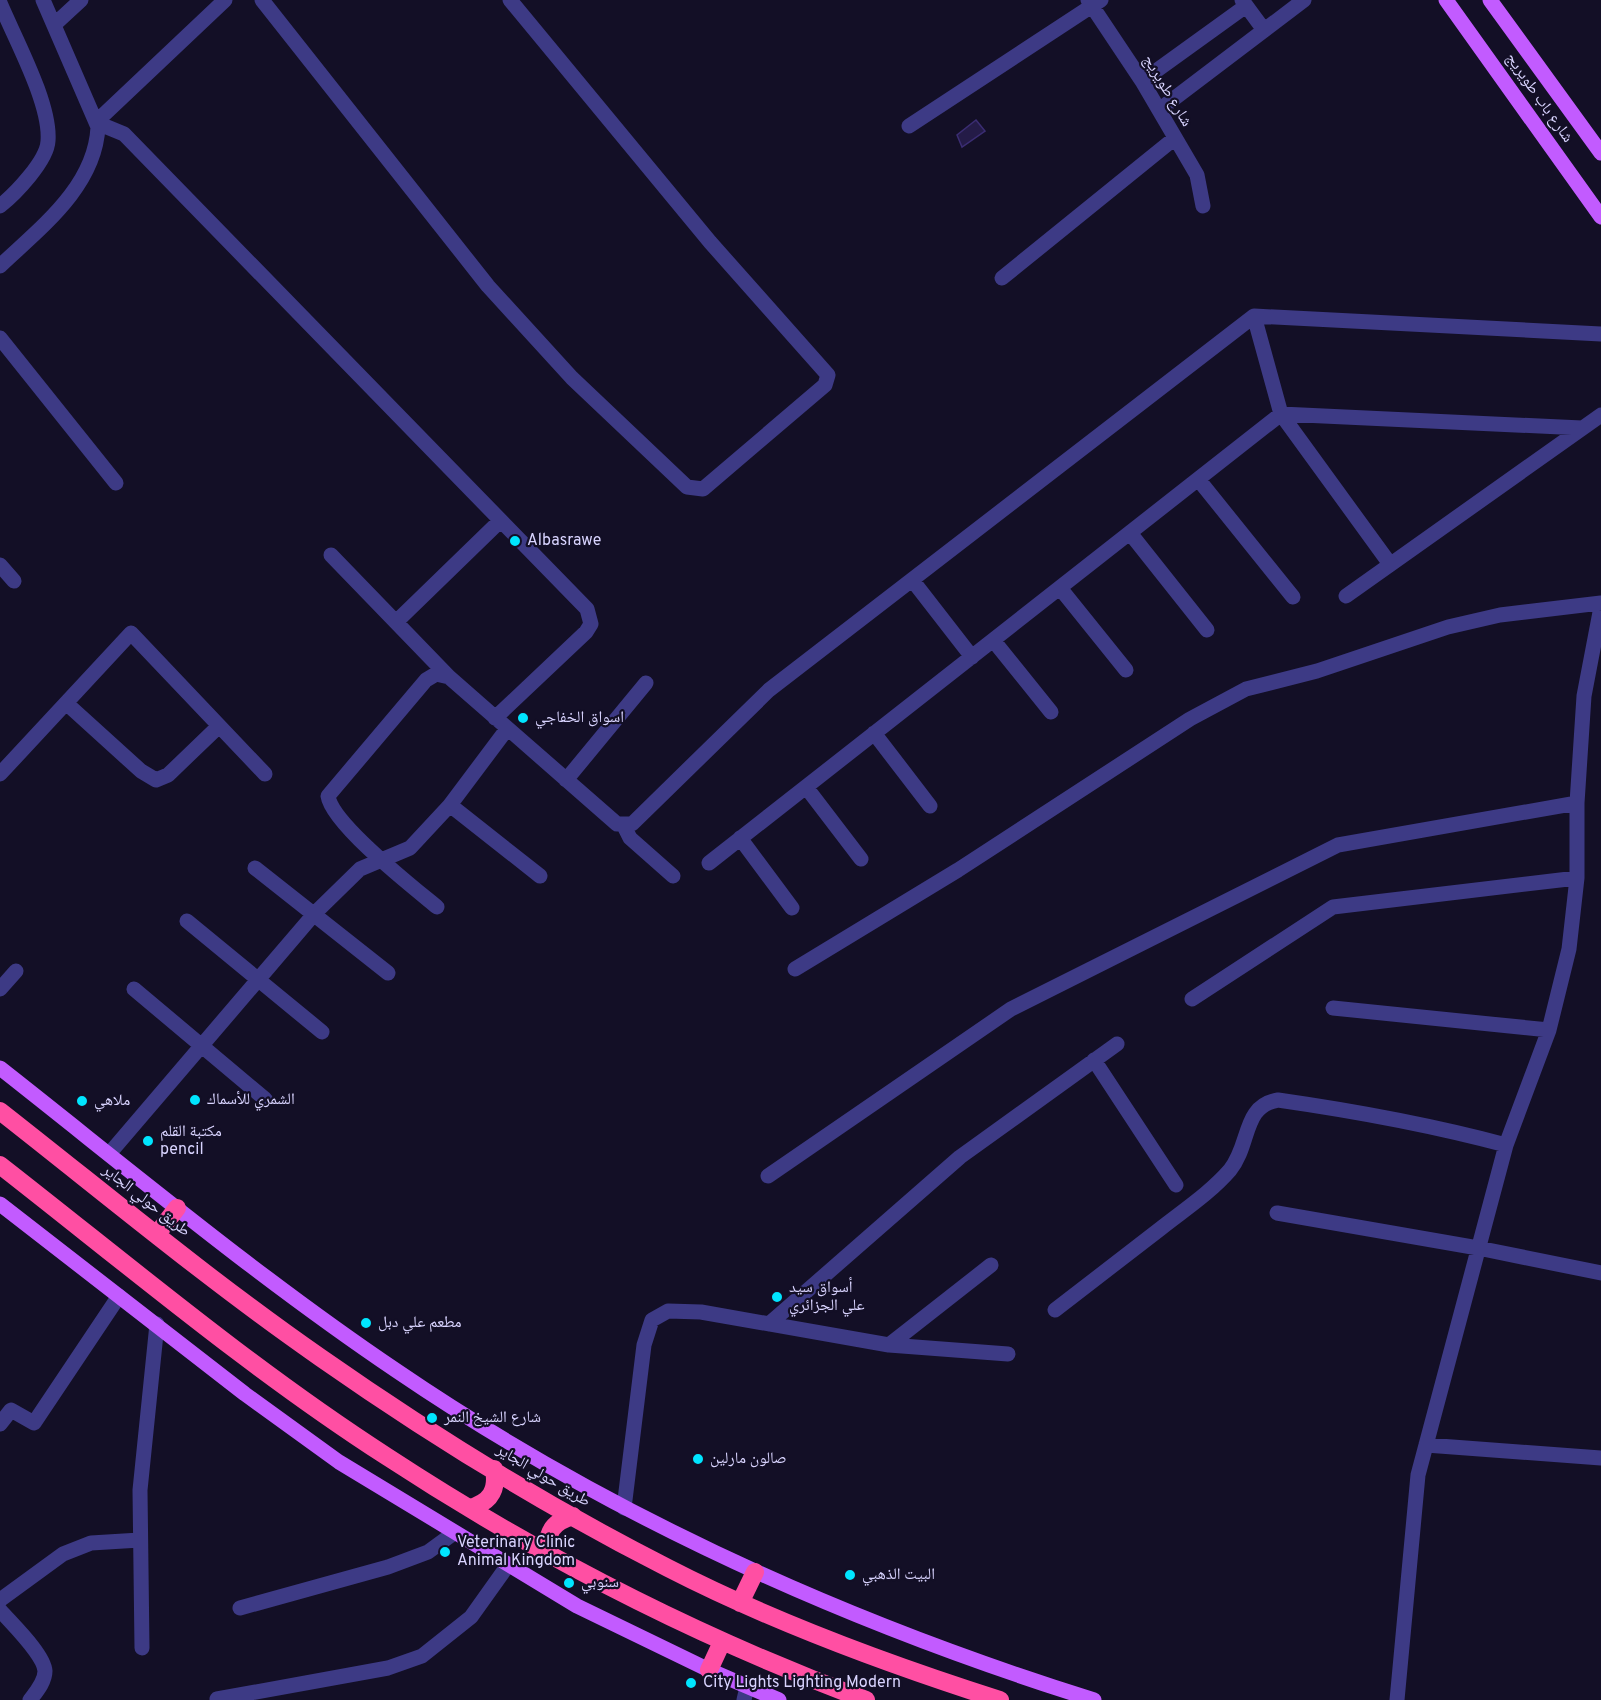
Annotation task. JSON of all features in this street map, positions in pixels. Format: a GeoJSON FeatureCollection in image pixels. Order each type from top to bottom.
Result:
{"type":"FeatureCollection","features":[{"type":"Feature","properties":{"kind":"highway","name":"طريق حولي الجاير"},"geometry":{"type":"LineString","coordinates":[[0,1111],[322,1359],[409,1418],[573,1516],[669,1569],[740,1603],[879,1658],[1000,1700]]}},
{"type":"Feature","properties":{"kind":"highway"},"geometry":{"type":"LineString","coordinates":[[0,1165],[256,1365],[385,1456],[549,1554],[646,1606],[722,1642],[866,1700]]}},
{"type":"Feature","properties":{"kind":"highway"},"geometry":{"type":"LineString","coordinates":[[157,1234],[177,1208]]}},
{"type":"Feature","properties":{"kind":"highway"},"geometry":{"type":"LineString","coordinates":[[470,1508],[483,1504],[492,1495],[497,1482],[494,1469]]}},
{"type":"Feature","properties":{"kind":"highway"},"geometry":{"type":"LineString","coordinates":[[549,1554],[546,1541],[550,1528],[561,1520],[573,1516]]}},
{"type":"Feature","properties":{"kind":"highway"},"geometry":{"type":"LineString","coordinates":[[740,1603],[755,1572]]}},
{"type":"Feature","properties":{"kind":"highway"},"geometry":{"type":"LineString","coordinates":[[709,1670],[722,1642]]}},
{"type":"Feature","properties":{"kind":"main road","name":"شارع باب طويريج"},"geometry":{"type":"LineString","coordinates":[[1446,0],[1601,218]]}},
{"type":"Feature","properties":{"kind":"main road","name":"شارع باب طويريج"},"geometry":{"type":"LineString","coordinates":[[1490,0],[1601,153]]}},
{"type":"Feature","properties":{"kind":"main road"},"geometry":{"type":"LineString","coordinates":[[0,1068],[177,1208],[331,1325],[494,1433],[624,1508],[755,1572],[906,1634],[1094,1700]]}},
{"type":"Feature","properties":{"kind":"main road"},"geometry":{"type":"LineString","coordinates":[[1,1208],[157,1324],[245,1394],[339,1462],[577,1606],[709,1670],[746,1694],[779,1700]]}},
{"type":"Feature","properties":{"kind":"street"},"geometry":{"type":"LineString","coordinates":[[0,266],[68,199],[82,180],[97,144],[97,125],[44,0]]}},
{"type":"Feature","properties":{"kind":"street"},"geometry":{"type":"LineString","coordinates":[[55,24],[81,0]]}},
{"type":"Feature","properties":{"kind":"street"},"geometry":{"type":"LineString","coordinates":[[97,125],[225,0]]}},
{"type":"Feature","properties":{"kind":"street"},"geometry":{"type":"LineString","coordinates":[[262,0],[488,286],[572,378],[687,487],[703,489],[825,385],[828,375],[710,242],[510,0]]}},
{"type":"Feature","properties":{"kind":"street"},"geometry":{"type":"LineString","coordinates":[[1159,110],[1304,0]]}},
{"type":"Feature","properties":{"kind":"street"},"geometry":{"type":"LineString","coordinates":[[909,126],[1094,2]]}},
{"type":"Feature","properties":{"kind":"street","name":"شارع طويريج"},"geometry":{"type":"LineString","coordinates":[[1094,2],[1197,175],[1203,206]]}},
{"type":"Feature","properties":{"kind":"street"},"geometry":{"type":"LineString","coordinates":[[0,3],[42,102],[48,142],[25,184],[0,206]]}},
{"type":"Feature","properties":{"kind":"street"},"geometry":{"type":"LineString","coordinates":[[1142,81],[1244,3],[1264,30]]}},
{"type":"Feature","properties":{"kind":"street"},"geometry":{"type":"LineString","coordinates":[[97,125],[124,134],[586,609],[591,624],[586,632],[495,718]]}},
{"type":"Feature","properties":{"kind":"street"},"geometry":{"type":"LineString","coordinates":[[1002,278],[1175,138]]}},
{"type":"Feature","properties":{"kind":"street"},"geometry":{"type":"LineString","coordinates":[[332,555],[449,677],[617,824],[624,826],[639,819],[769,690],[1254,316],[1601,334]]}},
{"type":"Feature","properties":{"kind":"street"},"geometry":{"type":"LineString","coordinates":[[1254,316],[1281,414],[1390,564]]}},
{"type":"Feature","properties":{"kind":"street"},"geometry":{"type":"LineString","coordinates":[[0,338],[116,483]]}},
{"type":"Feature","properties":{"kind":"street"},"geometry":{"type":"LineString","coordinates":[[709,863],[1281,414],[1582,428]]}},
{"type":"Feature","properties":{"kind":"street"},"geometry":{"type":"LineString","coordinates":[[1346,596],[1601,415]]}},
{"type":"Feature","properties":{"kind":"street"},"geometry":{"type":"LineString","coordinates":[[1198,479],[1293,597]]}},
{"type":"Feature","properties":{"kind":"street"},"geometry":{"type":"LineString","coordinates":[[396,622],[500,521]]}},
{"type":"Feature","properties":{"kind":"street"},"geometry":{"type":"LineString","coordinates":[[1130,533],[1207,630]]}},
{"type":"Feature","properties":{"kind":"street"},"geometry":{"type":"LineString","coordinates":[[0,565],[14,581]]}},
{"type":"Feature","properties":{"kind":"street"},"geometry":{"type":"LineString","coordinates":[[913,581],[972,657]]}},
{"type":"Feature","properties":{"kind":"street"},"geometry":{"type":"LineString","coordinates":[[1060,588],[1126,670]]}},
{"type":"Feature","properties":{"kind":"street"},"geometry":{"type":"LineString","coordinates":[[795,969],[958,870],[1180,725],[1246,689],[1317,671],[1448,627],[1500,615],[1601,605],[1584,696],[1577,803],[1577,878],[1569,949],[1549,1030],[1506,1145],[1418,1475],[1397,1700]]}},
{"type":"Feature","properties":{"kind":"street"},"geometry":{"type":"LineString","coordinates":[[0,774],[131,633],[265,774]]}},
{"type":"Feature","properties":{"kind":"street"},"geometry":{"type":"LineString","coordinates":[[993,640],[1051,712]]}},
{"type":"Feature","properties":{"kind":"street"},"geometry":{"type":"LineString","coordinates":[[437,907],[380,860],[334,810],[328,796],[426,680],[436,674],[449,677]]}},
{"type":"Feature","properties":{"kind":"street"},"geometry":{"type":"LineString","coordinates":[[566,780],[646,683]]}},
{"type":"Feature","properties":{"kind":"street"},"geometry":{"type":"LineString","coordinates":[[66,703],[141,771],[156,780],[168,775],[219,726]]}},
{"type":"Feature","properties":{"kind":"street"},"geometry":{"type":"LineString","coordinates":[[109,1154],[315,913],[350,877],[380,860],[394,857],[410,848],[450,805],[507,729]]}},
{"type":"Feature","properties":{"kind":"street"},"geometry":{"type":"LineString","coordinates":[[874,734],[930,806]]}},
{"type":"Feature","properties":{"kind":"street"},"geometry":{"type":"LineString","coordinates":[[806,787],[861,859]]}},
{"type":"Feature","properties":{"kind":"street"},"geometry":{"type":"LineString","coordinates":[[768,1176],[1011,1009],[1338,845],[1577,803]]}},
{"type":"Feature","properties":{"kind":"street"},"geometry":{"type":"LineString","coordinates":[[450,805],[540,876]]}},
{"type":"Feature","properties":{"kind":"street"},"geometry":{"type":"LineString","coordinates":[[624,826],[630,838],[673,876]]}},
{"type":"Feature","properties":{"kind":"street"},"geometry":{"type":"LineString","coordinates":[[740,838],[792,908]]}},
{"type":"Feature","properties":{"kind":"street"},"geometry":{"type":"LineString","coordinates":[[255,868],[315,913],[388,973]]}},
{"type":"Feature","properties":{"kind":"street"},"geometry":{"type":"LineString","coordinates":[[1192,999],[1333,907],[1577,878]]}},
{"type":"Feature","properties":{"kind":"street"},"geometry":{"type":"LineString","coordinates":[[187,921],[322,1032]]}},
{"type":"Feature","properties":{"kind":"street"},"geometry":{"type":"LineString","coordinates":[[0,988],[16,971]]}},
{"type":"Feature","properties":{"kind":"street"},"geometry":{"type":"LineString","coordinates":[[134,989],[266,1099]]}},
{"type":"Feature","properties":{"kind":"street"},"geometry":{"type":"LineString","coordinates":[[1334,1008],[1549,1030]]}},
{"type":"Feature","properties":{"kind":"street"},"geometry":{"type":"LineString","coordinates":[[769,1324],[960,1157],[1117,1044]]}},
{"type":"Feature","properties":{"kind":"street"},"geometry":{"type":"LineString","coordinates":[[1094,1060],[1176,1185]]}},
{"type":"Feature","properties":{"kind":"street"},"geometry":{"type":"LineString","coordinates":[[1055,1310],[1217,1185],[1239,1158],[1253,1116],[1258,1107],[1266,1102],[1278,1100],[1385,1118],[1457,1132],[1506,1145]]}},
{"type":"Feature","properties":{"kind":"street"},"geometry":{"type":"LineString","coordinates":[[1277,1213],[1478,1248],[1601,1273]]}},
{"type":"Feature","properties":{"kind":"street"},"geometry":{"type":"LineString","coordinates":[[889,1345],[991,1265]]}},
{"type":"Feature","properties":{"kind":"street"},"geometry":{"type":"LineString","coordinates":[[0,1424],[11,1410],[34,1423],[119,1296]]}},
{"type":"Feature","properties":{"kind":"street"},"geometry":{"type":"LineString","coordinates":[[624,1508],[644,1345],[652,1320],[668,1311],[701,1312],[889,1345],[1008,1354]]}},
{"type":"Feature","properties":{"kind":"street"},"geometry":{"type":"LineString","coordinates":[[142,1648],[140,1490],[157,1324]]}},
{"type":"Feature","properties":{"kind":"street"},"geometry":{"type":"LineString","coordinates":[[1426,1445],[1601,1458]]}},
{"type":"Feature","properties":{"kind":"street"},"geometry":{"type":"LineString","coordinates":[[240,1608],[388,1567],[428,1552],[454,1533]]}},
{"type":"Feature","properties":{"kind":"street"},"geometry":{"type":"LineString","coordinates":[[0,1600],[63,1554],[91,1543],[140,1539]]}},
{"type":"Feature","properties":{"kind":"street"},"geometry":{"type":"LineString","coordinates":[[217,1699],[388,1668],[422,1656],[471,1617],[508,1564]]}},
{"type":"Feature","properties":{"kind":"street"},"geometry":{"type":"LineString","coordinates":[[0,1610],[39,1655],[45,1670],[41,1684],[30,1700]]}},
{"type":"Feature","properties":{"kind":"building"},"geometry":{"type":"Polygon","coordinates":[[[976,120],[985,131],[962,147],[957,135],[976,120]]]}},
{"type":"Feature","properties":{"kind":"place","name":"Albasrawe"},"geometry":{"type":"Point","coordinates":[515,541]}},
{"type":"Feature","properties":{"kind":"place","name":"اسواق الخفاجي"},"geometry":{"type":"Point","coordinates":[523,718]}},
{"type":"Feature","properties":{"kind":"place","name":"الشمري للأسماك"},"geometry":{"type":"Point","coordinates":[195,1100]}},
{"type":"Feature","properties":{"kind":"place","name":"ملاهي"},"geometry":{"type":"Point","coordinates":[82,1101]}},
{"type":"Feature","properties":{"kind":"place","name":"مكتبة القلم pencil"},"geometry":{"type":"Point","coordinates":[148,1141]}},
{"type":"Feature","properties":{"kind":"place","name":"أسواق سيد علي الجزائري"},"geometry":{"type":"Point","coordinates":[777,1297]}},
{"type":"Feature","properties":{"kind":"place","name":"مطعم علي دبل"},"geometry":{"type":"Point","coordinates":[366,1323]}},
{"type":"Feature","properties":{"kind":"place","name":"شارع الشيخ النمر"},"geometry":{"type":"Point","coordinates":[432,1418]}},
{"type":"Feature","properties":{"kind":"place","name":"صالون مارلين"},"geometry":{"type":"Point","coordinates":[698,1459]}},
{"type":"Feature","properties":{"kind":"place","name":"Veterinary Clinic Animal Kingdom"},"geometry":{"type":"Point","coordinates":[445,1552]}},
{"type":"Feature","properties":{"kind":"place","name":"البيت الذهبي"},"geometry":{"type":"Point","coordinates":[850,1575]}},
{"type":"Feature","properties":{"kind":"place","name":"سنوبي"},"geometry":{"type":"Point","coordinates":[569,1583]}},
{"type":"Feature","properties":{"kind":"place","name":"City Lights Lighting Modern"},"geometry":{"type":"Point","coordinates":[691,1683]}}]}
